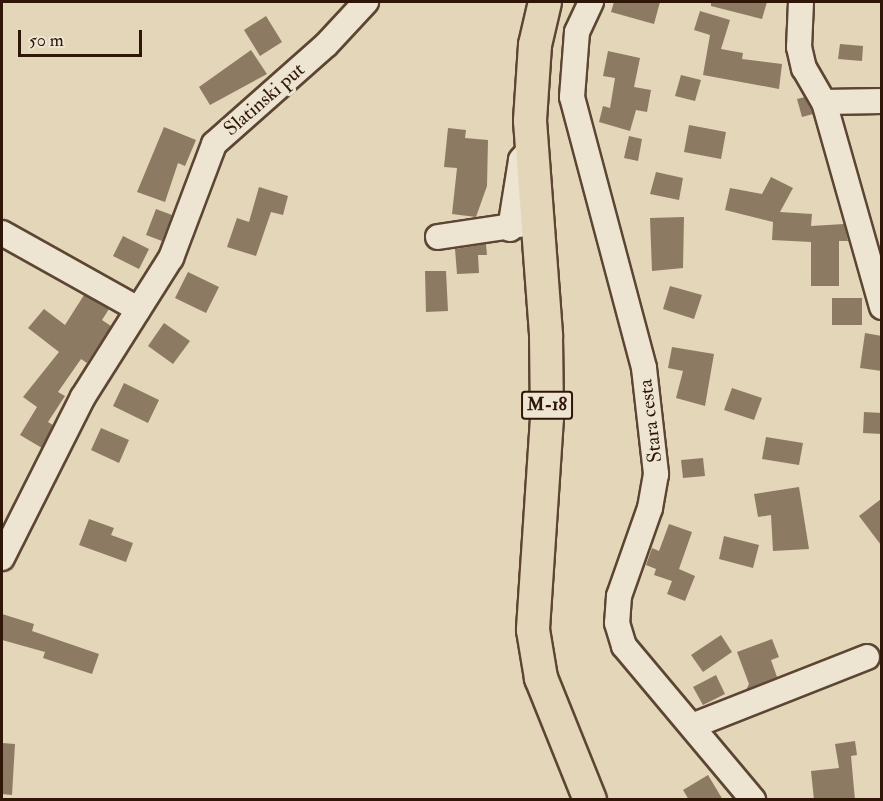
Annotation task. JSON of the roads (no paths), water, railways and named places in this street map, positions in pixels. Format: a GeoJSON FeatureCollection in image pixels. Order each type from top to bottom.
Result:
{"type":"FeatureCollection","features":[{"type":"Feature","properties":{"kind":"main road","name":"M-18"},"geometry":{"type":"LineString","coordinates":[[545,2],[535,45],[532,146],[524,225],[547,418],[534,630],[541,678],[590,800]]}},
{"type":"Feature","properties":{"kind":"street","name":"Slatinski put"},"geometry":{"type":"LineString","coordinates":[[2,558],[83,398],[171,258],[214,144],[326,45],[366,2]]}},
{"type":"Feature","properties":{"kind":"street","name":"Stara cesta"},"geometry":{"type":"LineString","coordinates":[[591,2],[577,32],[572,97],[644,368],[656,474],[650,508],[618,596],[616,623],[624,646],[753,800]]}},
{"type":"Feature","properties":{"kind":"street"},"geometry":{"type":"LineString","coordinates":[[801,2],[799,47],[804,68],[824,102],[882,307]]}},
{"type":"Feature","properties":{"kind":"street"},"geometry":{"type":"LineString","coordinates":[[824,102],[882,101]]}},
{"type":"Feature","properties":{"kind":"street"},"geometry":{"type":"LineString","coordinates":[[438,237],[524,225]]}},
{"type":"Feature","properties":{"kind":"street"},"geometry":{"type":"LineString","coordinates":[[2,233],[138,309]]}},
{"type":"Feature","properties":{"kind":"street"},"geometry":{"type":"LineString","coordinates":[[692,726],[867,657]]}}]}
